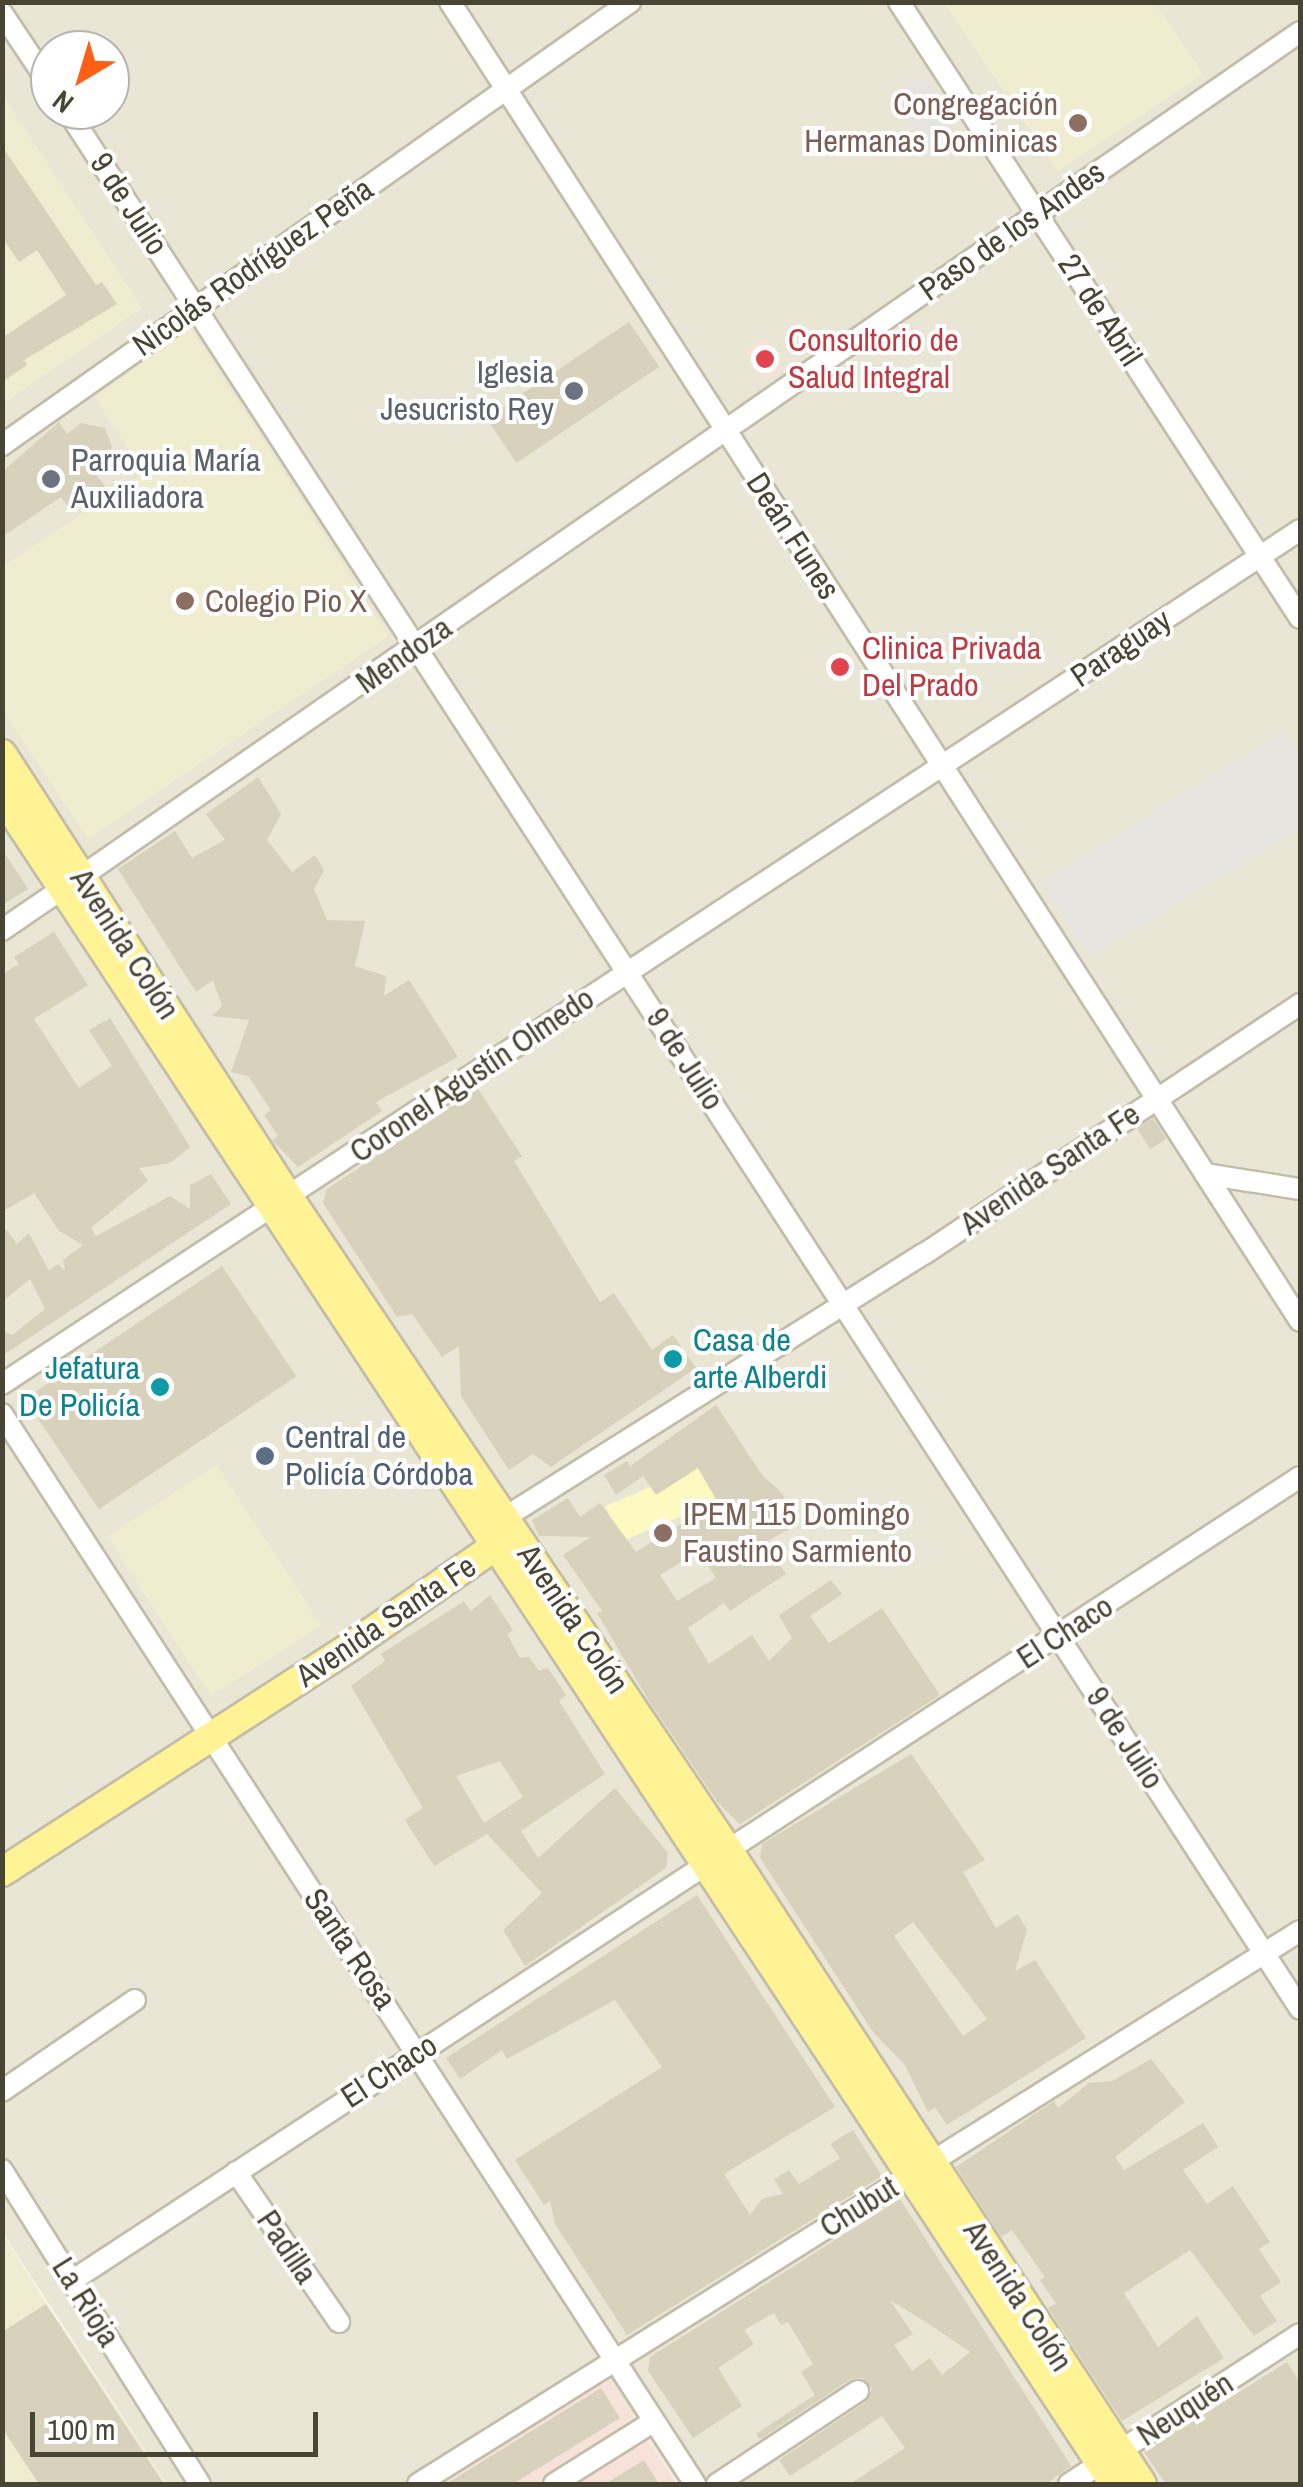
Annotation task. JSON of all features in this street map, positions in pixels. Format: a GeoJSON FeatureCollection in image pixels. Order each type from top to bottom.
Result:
{"type":"FeatureCollection","features":[{"type":"Feature","properties":{"kind":"main road","name":"Avenida Colón"},"geometry":{"type":"LineString","coordinates":[[2,754],[72,882],[494,1548],[717,1857]]}},
{"type":"Feature","properties":{"kind":"main road","name":"Avenida Colón"},"geometry":{"type":"LineString","coordinates":[[2,796],[72,882]]}},
{"type":"Feature","properties":{"kind":"main road","name":"Avenida Colón"},"geometry":{"type":"LineString","coordinates":[[280,1205],[504,1518],[717,1857],[1112,2467],[1142,2484]]}},
{"type":"Feature","properties":{"kind":"main road","name":"Avenida Santa Fe"},"geometry":{"type":"LineString","coordinates":[[2,1872],[211,1740],[494,1548],[504,1518]]}},
{"type":"Feature","properties":{"kind":"street","name":"Deán Funes"},"geometry":{"type":"LineString","coordinates":[[450,2],[1300,1321]]}},
{"type":"Feature","properties":{"kind":"street","name":"Nicolás Rodríguez Peña"},"geometry":{"type":"LineString","coordinates":[[2,445],[630,2]]}},
{"type":"Feature","properties":{"kind":"street","name":"27 de Abril"},"geometry":{"type":"LineString","coordinates":[[900,2],[1300,618]]}},
{"type":"Feature","properties":{"kind":"street"},"geometry":{"type":"LineString","coordinates":[[2,13],[30,54]]}},
{"type":"Feature","properties":{"kind":"street","name":"Paso de los Andes"},"geometry":{"type":"LineString","coordinates":[[724,430],[1300,32]]}},
{"type":"Feature","properties":{"kind":"street","name":"9 de Julio"},"geometry":{"type":"LineString","coordinates":[[80,130],[1300,2009]]}},
{"type":"Feature","properties":{"kind":"street","name":"Mendoza"},"geometry":{"type":"LineString","coordinates":[[2,930],[724,430]]}},
{"type":"Feature","properties":{"kind":"street","name":"Paraguay"},"geometry":{"type":"LineString","coordinates":[[942,767],[1300,530]]}},
{"type":"Feature","properties":{"kind":"street","name":"Coronel Agustín Olmedo"},"geometry":{"type":"LineString","coordinates":[[2,1384],[280,1205],[627,970],[942,767]]}},
{"type":"Feature","properties":{"kind":"street","name":"Avenida Santa Fe"},"geometry":{"type":"LineString","coordinates":[[504,1518],[844,1304],[1300,1004]]}},
{"type":"Feature","properties":{"kind":"street"},"geometry":{"type":"LineString","coordinates":[[1206,1174],[1300,1189]]}},
{"type":"Feature","properties":{"kind":"street","name":"Santa Rosa"},"geometry":{"type":"LineString","coordinates":[[2,1414],[418,2052],[611,2360],[695,2484]]}},
{"type":"Feature","properties":{"kind":"street","name":"El Chaco"},"geometry":{"type":"LineString","coordinates":[[73,2280],[1300,1477]]}},
{"type":"Feature","properties":{"kind":"street","name":"Chubut"},"geometry":{"type":"LineString","coordinates":[[418,2484],[1300,1931]]}},
{"type":"Feature","properties":{"kind":"street"},"geometry":{"type":"LineString","coordinates":[[2,2091],[136,2000]]}},
{"type":"Feature","properties":{"kind":"street","name":"La Rioja"},"geometry":{"type":"LineString","coordinates":[[2,2170],[200,2484]]}},
{"type":"Feature","properties":{"kind":"street","name":"Padilla"},"geometry":{"type":"LineString","coordinates":[[236,2172],[338,2322]]}},
{"type":"Feature","properties":{"kind":"street","name":"Neuquén"},"geometry":{"type":"LineString","coordinates":[[1069,2484],[1112,2467],[1300,2334]]}},
{"type":"Feature","properties":{"kind":"street"},"geometry":{"type":"LineString","coordinates":[[717,2484],[858,2392]]}},
{"type":"Feature","properties":{"kind":"street"},"geometry":{"type":"LineString","coordinates":[[554,2484],[653,2422]]}},
{"type":"Feature","properties":{"kind":"shaded area"},"geometry":{"type":"Polygon","coordinates":[[[3,3],[1300,3],[1300,2484],[679,2484],[608,2378],[439,2484],[167,2484],[3,2233],[3,3]]]}},
{"type":"Feature","properties":{"kind":"shaded area","name":"Congregación Hermanas Dominicas"},"geometry":{"type":"Polygon","coordinates":[[[944,3],[1155,3],[1203,74],[1058,171],[944,3]]]}},
{"type":"Feature","properties":{"kind":"shaded area"},"geometry":{"type":"Polygon","coordinates":[[[923,75],[955,126],[923,146],[891,95],[923,75]]]}},
{"type":"Feature","properties":{"kind":"shaded area"},"geometry":{"type":"Polygon","coordinates":[[[2,94],[142,308],[3,404],[2,404],[2,94]]]}},
{"type":"Feature","properties":{"kind":"shaded area","name":"Colegio Pio X"},"geometry":{"type":"Polygon","coordinates":[[[191,329],[389,636],[88,839],[3,711],[3,566],[144,473],[94,397],[191,329]]]}},
{"type":"Feature","properties":{"kind":"shaded area","name":"Consultorio de Salud Integral"},"geometry":{"type":"Polygon","coordinates":[[[765,338],[784,369],[765,381],[745,350],[765,338]]]}},
{"type":"Feature","properties":{"kind":"shaded area"},"geometry":{"type":"Polygon","coordinates":[[[1283,731],[1300,756],[1300,828],[1090,957],[1041,883],[1283,731]]]}},
{"type":"Feature","properties":{"kind":"shaded area"},"geometry":{"type":"Polygon","coordinates":[[[217,1465],[321,1625],[211,1697],[107,1536],[217,1465]]]}},
{"type":"Feature","properties":{"kind":"shaded area"},"geometry":{"type":"Polygon","coordinates":[[[2,2233],[46,2304],[167,2484],[3,2484],[2,2233]]]}},
{"type":"Feature","properties":{"kind":"shaded area"},"geometry":{"type":"Polygon","coordinates":[[[608,2378],[677,2484],[439,2484],[608,2378]]]}},
{"type":"Feature","properties":{"kind":"sand"},"geometry":{"type":"Polygon","coordinates":[[[702,1465],[717,1501],[621,1542],[605,1506],[702,1465]]]}},
{"type":"Feature","properties":{"kind":"building"},"geometry":{"type":"Polygon","coordinates":[[[2,146],[96,285],[102,282],[117,304],[24,360],[27,365],[2,382],[2,338],[66,295],[37,250],[19,262],[2,237],[2,146]]]}},
{"type":"Feature","properties":{"kind":"building","name":"Iglesia Jesucristo Rey"},"geometry":{"type":"Polygon","coordinates":[[[629,322],[659,367],[517,463],[486,418],[629,322]]]}},
{"type":"Feature","properties":{"kind":"building","name":"Parroquia María Auxiliadora"},"geometry":{"type":"Polygon","coordinates":[[[59,422],[67,434],[81,423],[105,428],[112,448],[91,468],[105,486],[70,510],[61,497],[2,537],[2,472],[59,422]]]}},
{"type":"Feature","properties":{"kind":"building"},"geometry":{"type":"Polygon","coordinates":[[[258,777],[281,814],[267,840],[292,872],[315,855],[324,870],[314,889],[327,920],[365,921],[355,966],[386,976],[384,996],[409,980],[458,1057],[376,1102],[382,1111],[298,1167],[272,1140],[278,1136],[264,1115],[271,1110],[248,1076],[231,1072],[249,1020],[212,1016],[222,1006],[213,980],[196,992],[118,869],[175,831],[192,858],[225,840],[206,814],[258,777]]]}},
{"type":"Feature","properties":{"kind":"building"},"geometry":{"type":"Polygon","coordinates":[[[2,849],[28,889],[2,905],[2,849]]]}},
{"type":"Feature","properties":{"kind":"building"},"geometry":{"type":"Polygon","coordinates":[[[54,932],[88,985],[34,1019],[79,1088],[112,1066],[89,1030],[110,1018],[190,1147],[170,1163],[139,1168],[148,1181],[91,1228],[96,1236],[170,1196],[190,1209],[190,1185],[211,1174],[231,1204],[2,1356],[2,1331],[12,1335],[45,1309],[30,1279],[2,1302],[2,1224],[17,1244],[29,1233],[49,1271],[58,1264],[65,1271],[63,1260],[83,1245],[59,1231],[34,1193],[2,1212],[2,974],[19,964],[14,957],[54,932]]]}},
{"type":"Feature","properties":{"kind":"building"},"geometry":{"type":"Polygon","coordinates":[[[478,1089],[522,1156],[514,1161],[600,1302],[614,1293],[652,1350],[673,1335],[696,1368],[551,1467],[533,1454],[509,1470],[461,1396],[459,1346],[442,1357],[412,1314],[397,1317],[323,1203],[327,1189],[478,1089]]]}},
{"type":"Feature","properties":{"kind":"building"},"geometry":{"type":"Polygon","coordinates":[[[1153,1118],[1166,1139],[1150,1149],[1137,1128],[1153,1118]]]}},
{"type":"Feature","properties":{"kind":"building","name":"Jefatura De Policía"},"geometry":{"type":"Polygon","coordinates":[[[222,1266],[296,1376],[99,1509],[25,1399],[222,1266]]]}},
{"type":"Feature","properties":{"kind":"building"},"geometry":{"type":"Polygon","coordinates":[[[716,1405],[762,1475],[783,1494],[789,1529],[764,1543],[786,1574],[730,1611],[724,1603],[688,1628],[709,1664],[752,1635],[769,1661],[792,1638],[779,1615],[831,1580],[842,1594],[810,1616],[829,1643],[882,1608],[940,1695],[740,1824],[718,1803],[649,1701],[597,1613],[602,1611],[563,1555],[591,1537],[539,1536],[532,1520],[568,1498],[580,1517],[600,1503],[636,1552],[717,1501],[698,1468],[656,1495],[643,1476],[616,1495],[604,1475],[627,1461],[630,1466],[716,1405]],[[699,1551],[660,1575],[677,1601],[716,1578],[699,1551]]]}},
{"type":"Feature","properties":{"kind":"building"},"geometry":{"type":"Polygon","coordinates":[[[490,1595],[513,1630],[507,1634],[520,1658],[529,1657],[539,1671],[548,1668],[566,1695],[559,1701],[605,1774],[521,1831],[538,1858],[615,1788],[668,1853],[666,1868],[525,1966],[503,1930],[542,1893],[487,1834],[434,1866],[405,1820],[423,1808],[351,1686],[385,1661],[381,1654],[464,1601],[471,1611],[490,1595]],[[500,1761],[456,1776],[484,1823],[523,1797],[500,1761]]]}},
{"type":"Feature","properties":{"kind":"building"},"geometry":{"type":"Polygon","coordinates":[[[911,1754],[985,1860],[963,1872],[996,1928],[1018,1914],[1027,1930],[1015,1971],[1035,1960],[1086,2038],[947,2125],[935,2107],[928,2112],[905,2065],[873,2032],[760,1858],[762,1844],[911,1754]],[[913,1922],[894,1936],[963,2036],[987,2019],[913,1922]]]}},
{"type":"Feature","properties":{"kind":"building"},"geometry":{"type":"Polygon","coordinates":[[[697,1895],[835,2107],[724,2174],[750,2215],[762,2199],[783,2194],[774,2179],[789,2170],[799,2184],[840,2158],[830,2144],[853,2130],[882,2176],[627,2335],[555,2224],[550,2201],[544,2205],[515,2160],[662,2067],[615,2000],[507,2059],[502,2050],[460,2079],[446,2058],[697,1895]]]}},
{"type":"Feature","properties":{"kind":"building"},"geometry":{"type":"Polygon","coordinates":[[[1151,2059],[1185,2102],[1115,2157],[1124,2170],[1203,2123],[1218,2147],[1183,2170],[1207,2204],[1233,2186],[1270,2242],[1259,2249],[1281,2282],[1260,2296],[1277,2321],[1254,2336],[1190,2250],[1124,2293],[1158,2347],[1197,2316],[1224,2358],[1122,2421],[1048,2308],[1056,2304],[1040,2280],[1045,2277],[1012,2230],[1001,2237],[956,2167],[1054,2101],[1058,2108],[1089,2083],[1112,2081],[1151,2059]]]}},
{"type":"Feature","properties":{"kind":"building"},"geometry":{"type":"Polygon","coordinates":[[[900,2199],[1071,2466],[1046,2484],[850,2484],[905,2448],[882,2416],[790,2476],[779,2460],[866,2402],[872,2389],[863,2378],[851,2379],[760,2439],[756,2434],[815,2395],[801,2372],[813,2364],[788,2322],[781,2325],[774,2313],[744,2330],[754,2344],[718,2368],[742,2406],[693,2438],[648,2371],[650,2357],[900,2199]],[[890,2300],[913,2334],[894,2345],[912,2371],[930,2358],[942,2375],[970,2352],[890,2300]]]}},
{"type":"Feature","properties":{"kind":"building"},"geometry":{"type":"Polygon","coordinates":[[[46,2304],[164,2484],[39,2484],[2,2428],[2,2332],[46,2304]]]}},
{"type":"Feature","properties":{"kind":"building"},"geometry":{"type":"Polygon","coordinates":[[[1287,2362],[1300,2383],[1300,2484],[1166,2484],[1144,2452],[1287,2362]]]}},
{"type":"Feature","properties":{"kind":"building"},"geometry":{"type":"Polygon","coordinates":[[[601,2388],[620,2418],[513,2484],[446,2484],[601,2388]]]}},
{"type":"Feature","properties":{"kind":"building"},"geometry":{"type":"Polygon","coordinates":[[[644,2460],[659,2484],[605,2484],[644,2460]]]}},
{"type":"Feature","properties":{"kind":"place","name":"Congregación Hermanas Dominicas"},"geometry":{"type":"Point","coordinates":[1078,123]}},
{"type":"Feature","properties":{"kind":"place","name":"Consultorio de Salud Integral"},"geometry":{"type":"Point","coordinates":[765,359]}},
{"type":"Feature","properties":{"kind":"place","name":"Iglesia Jesucristo Rey"},"geometry":{"type":"Point","coordinates":[574,391]}},
{"type":"Feature","properties":{"kind":"place","name":"Parroquia María Auxiliadora"},"geometry":{"type":"Point","coordinates":[51,479]}},
{"type":"Feature","properties":{"kind":"place","name":"Colegio Pio X"},"geometry":{"type":"Point","coordinates":[185,601]}},
{"type":"Feature","properties":{"kind":"place","name":"Clinica Privada Del Prado"},"geometry":{"type":"Point","coordinates":[840,667]}},
{"type":"Feature","properties":{"kind":"place","name":"Casa de arte Alberdi"},"geometry":{"type":"Point","coordinates":[673,1359]}},
{"type":"Feature","properties":{"kind":"place","name":"Jefatura De Policía"},"geometry":{"type":"Point","coordinates":[160,1387]}},
{"type":"Feature","properties":{"kind":"place","name":"Central de Policía Córdoba"},"geometry":{"type":"Point","coordinates":[265,1456]}},
{"type":"Feature","properties":{"kind":"place","name":"IPEM 115 Domingo Faustino Sarmiento"},"geometry":{"type":"Point","coordinates":[663,1533]}}]}
